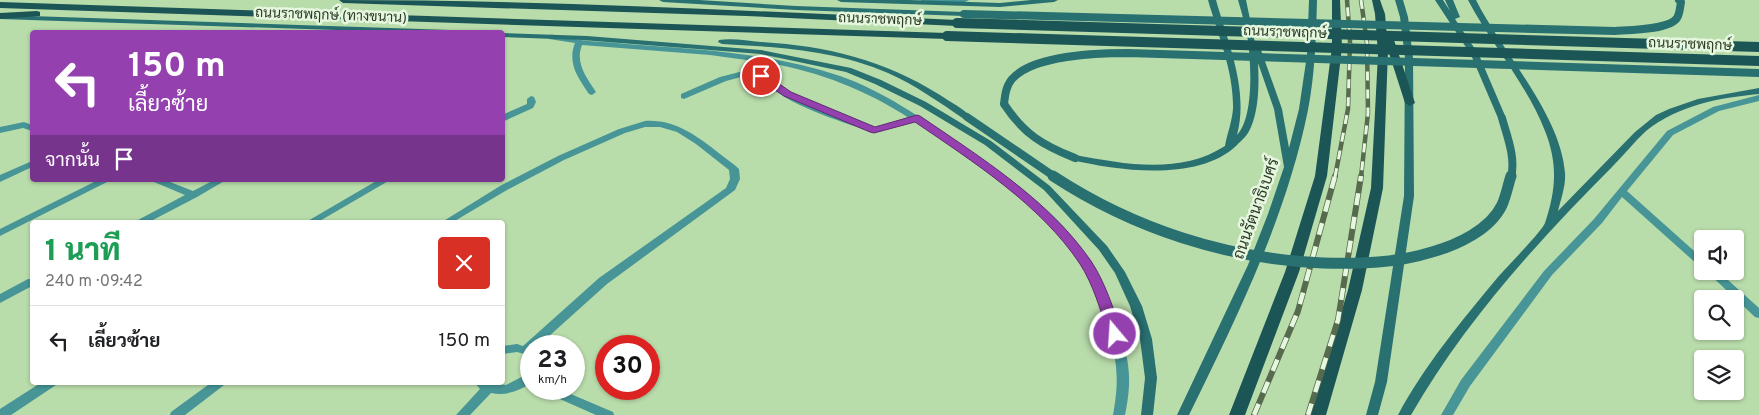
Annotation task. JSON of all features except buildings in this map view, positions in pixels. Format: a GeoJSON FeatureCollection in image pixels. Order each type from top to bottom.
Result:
{"type":"FeatureCollection","features":[{"type":"Feature","properties":{"kind":"main road","name":"ถนนราชพฤกษ์"},"geometry":{"type":"LineString","coordinates":[[344,0],[746,13],[957,23],[1759,48]]}},
{"type":"Feature","properties":{"kind":"main road"},"geometry":{"type":"LineString","coordinates":[[664,0],[796,8],[964,14],[1614,31],[1656,27],[1674,21],[1680,13],[1681,2],[1679,0]]}},
{"type":"Feature","properties":{"kind":"main road"},"geometry":{"type":"LineString","coordinates":[[841,0],[1000,5],[1054,0]]}},
{"type":"Feature","properties":{"kind":"main road"},"geometry":{"type":"LineString","coordinates":[[1212,0],[1232,74],[1238,106],[1234,130],[1228,149]]}},
{"type":"Feature","properties":{"kind":"main road"},"geometry":{"type":"LineString","coordinates":[[1242,0],[1253,51],[1250,117],[1244,133],[1228,149],[1182,167],[1145,168],[1075,158],[1047,147],[1028,136],[1015,122],[1004,104],[1006,89],[1014,76],[1034,66],[1082,54],[1128,53],[1759,73]]}},
{"type":"Feature","properties":{"kind":"main road","name":"ถนนรัตนาธิเบศร์"},"geometry":{"type":"LineString","coordinates":[[1183,415],[1252,270],[1289,171],[1306,101],[1313,50],[1313,0]]}},
{"type":"Feature","properties":{"kind":"main road"},"geometry":{"type":"LineString","coordinates":[[1237,415],[1292,272],[1321,176],[1337,47],[1336,0]]}},
{"type":"Feature","properties":{"kind":"main road"},"geometry":{"type":"LineString","coordinates":[[1376,0],[1410,103]]}},
{"type":"Feature","properties":{"kind":"main road"},"geometry":{"type":"LineString","coordinates":[[1372,415],[1381,382],[1409,196],[1409,58],[1404,17],[1399,0]]}},
{"type":"Feature","properties":{"kind":"main road"},"geometry":{"type":"LineString","coordinates":[[1439,0],[1464,37]]}},
{"type":"Feature","properties":{"kind":"main road"},"geometry":{"type":"LineString","coordinates":[[581,40],[746,43],[781,45],[832,54],[880,68],[910,81],[967,117],[1071,188],[1150,226],[1192,241],[1237,252],[1276,259],[1345,262],[1416,257],[1443,250],[1472,238],[1492,222],[1507,198],[1513,172],[1510,147],[1502,118],[1489,84],[1464,37],[1449,0]]}},
{"type":"Feature","properties":{"kind":"main road"},"geometry":{"type":"LineString","coordinates":[[1472,0],[1548,126],[1556,151],[1560,174],[1550,223]]}},
{"type":"Feature","properties":{"kind":"main road","name":"ถนนราชพฤกษ์"},"geometry":{"type":"LineString","coordinates":[[0,5],[1759,61]]}},
{"type":"Feature","properties":{"kind":"main road"},"geometry":{"type":"LineString","coordinates":[[0,16],[137,10]]}},
{"type":"Feature","properties":{"kind":"main road"},"geometry":{"type":"LineString","coordinates":[[1318,415],[1355,290],[1377,188],[1382,98],[1380,14]]}},
{"type":"Feature","properties":{"kind":"main road","name":"ถนนราชพฤกษ์ (ทางขนาน)"},"geometry":{"type":"LineString","coordinates":[[0,16],[394,30]]}},
{"type":"Feature","properties":{"kind":"main road"},"geometry":{"type":"LineString","coordinates":[[1249,27],[1278,108],[1289,171]]}},
{"type":"Feature","properties":{"kind":"main road"},"geometry":{"type":"LineString","coordinates":[[505,35],[548,36]]}},
{"type":"Feature","properties":{"kind":"main road"},"geometry":{"type":"LineString","coordinates":[[581,40],[761,52],[848,70],[923,104],[988,144],[1047,188],[1103,248],[1120,272],[1136,306],[1146,339],[1151,378],[1147,415]]}},
{"type":"Feature","properties":{"kind":"main road"},"geometry":{"type":"LineString","coordinates":[[1404,415],[1466,325],[1550,223],[1648,125],[1675,110],[1701,101],[1729,94],[1759,91]]}},
{"type":"Feature","properties":{"kind":"street"},"geometry":{"type":"LineString","coordinates":[[870,1],[965,0]]}},
{"type":"Feature","properties":{"kind":"street"},"geometry":{"type":"LineString","coordinates":[[548,36],[767,61],[837,78],[896,105],[917,118],[998,174],[1034,205],[1065,236],[1086,263],[1106,308],[1120,348],[1124,383],[1119,415]]}},
{"type":"Feature","properties":{"kind":"street"},"geometry":{"type":"LineString","coordinates":[[581,40],[576,49],[575,65],[592,92]]}},
{"type":"Feature","properties":{"kind":"street"},"geometry":{"type":"LineString","coordinates":[[684,96],[723,79],[758,70],[767,61]]}},
{"type":"Feature","properties":{"kind":"street"},"geometry":{"type":"LineString","coordinates":[[758,70],[761,76],[787,94],[874,130],[917,118]]}},
{"type":"Feature","properties":{"kind":"street"},"geometry":{"type":"LineString","coordinates":[[1447,415],[1465,383],[1548,273],[1598,221],[1670,133],[1716,109],[1759,98]]}},
{"type":"Feature","properties":{"kind":"street"},"geometry":{"type":"LineString","coordinates":[[505,118],[530,106],[532,102],[530,99]]}},
{"type":"Feature","properties":{"kind":"street"},"geometry":{"type":"LineString","coordinates":[[450,220],[516,181],[568,154],[621,131],[645,124],[660,124],[675,128],[689,136],[734,170],[735,179],[730,190],[603,280],[545,335]]}},
{"type":"Feature","properties":{"kind":"street"},"geometry":{"type":"LineString","coordinates":[[0,130],[24,125],[30,127]]}},
{"type":"Feature","properties":{"kind":"street"},"geometry":{"type":"LineString","coordinates":[[0,179],[30,165]]}},
{"type":"Feature","properties":{"kind":"street"},"geometry":{"type":"LineString","coordinates":[[0,233],[102,182]]}},
{"type":"Feature","properties":{"kind":"street"},"geometry":{"type":"LineString","coordinates":[[162,182],[194,195]]}},
{"type":"Feature","properties":{"kind":"street"},"geometry":{"type":"LineString","coordinates":[[146,220],[217,182]]}},
{"type":"Feature","properties":{"kind":"street"},"geometry":{"type":"LineString","coordinates":[[315,220],[381,182]]}},
{"type":"Feature","properties":{"kind":"street"},"geometry":{"type":"LineString","coordinates":[[1621,191],[1694,256]]}},
{"type":"Feature","properties":{"kind":"street"},"geometry":{"type":"LineString","coordinates":[[1721,280],[1759,314]]}},
{"type":"Feature","properties":{"kind":"street"},"geometry":{"type":"LineString","coordinates":[[0,299],[30,283]]}},
{"type":"Feature","properties":{"kind":"street"},"geometry":{"type":"LineString","coordinates":[[505,350],[520,348]]}},
{"type":"Feature","properties":{"kind":"street"},"geometry":{"type":"LineString","coordinates":[[462,415],[484,386],[496,390],[513,388],[520,384]]}},
{"type":"Feature","properties":{"kind":"street"},"geometry":{"type":"LineString","coordinates":[[1,415],[47,385]]}},
{"type":"Feature","properties":{"kind":"street"},"geometry":{"type":"LineString","coordinates":[[176,415],[218,385]]}},
{"type":"Feature","properties":{"kind":"street"},"geometry":{"type":"LineString","coordinates":[[573,400],[608,415]]}},
{"type":"Feature","properties":{"kind":"railway"},"geometry":{"type":"LineString","coordinates":[[1335,177],[1348,109],[1350,41],[1347,0]]}},
{"type":"Feature","properties":{"kind":"railway"},"geometry":{"type":"LineString","coordinates":[[1361,0],[1367,43],[1368,113],[1361,177]]}},
{"type":"Feature","properties":{"kind":"railway"},"geometry":{"type":"LineString","coordinates":[[1254,415],[1298,311],[1335,176]]}},
{"type":"Feature","properties":{"kind":"railway"},"geometry":{"type":"LineString","coordinates":[[1308,415],[1338,320],[1361,176]]}},
{"type":"Feature","properties":{"kind":"route"},"geometry":{"type":"LineString","coordinates":[[761,76],[787,94],[874,130],[917,118],[998,174],[1034,205],[1065,236],[1086,263],[1115,334]]}}]}
